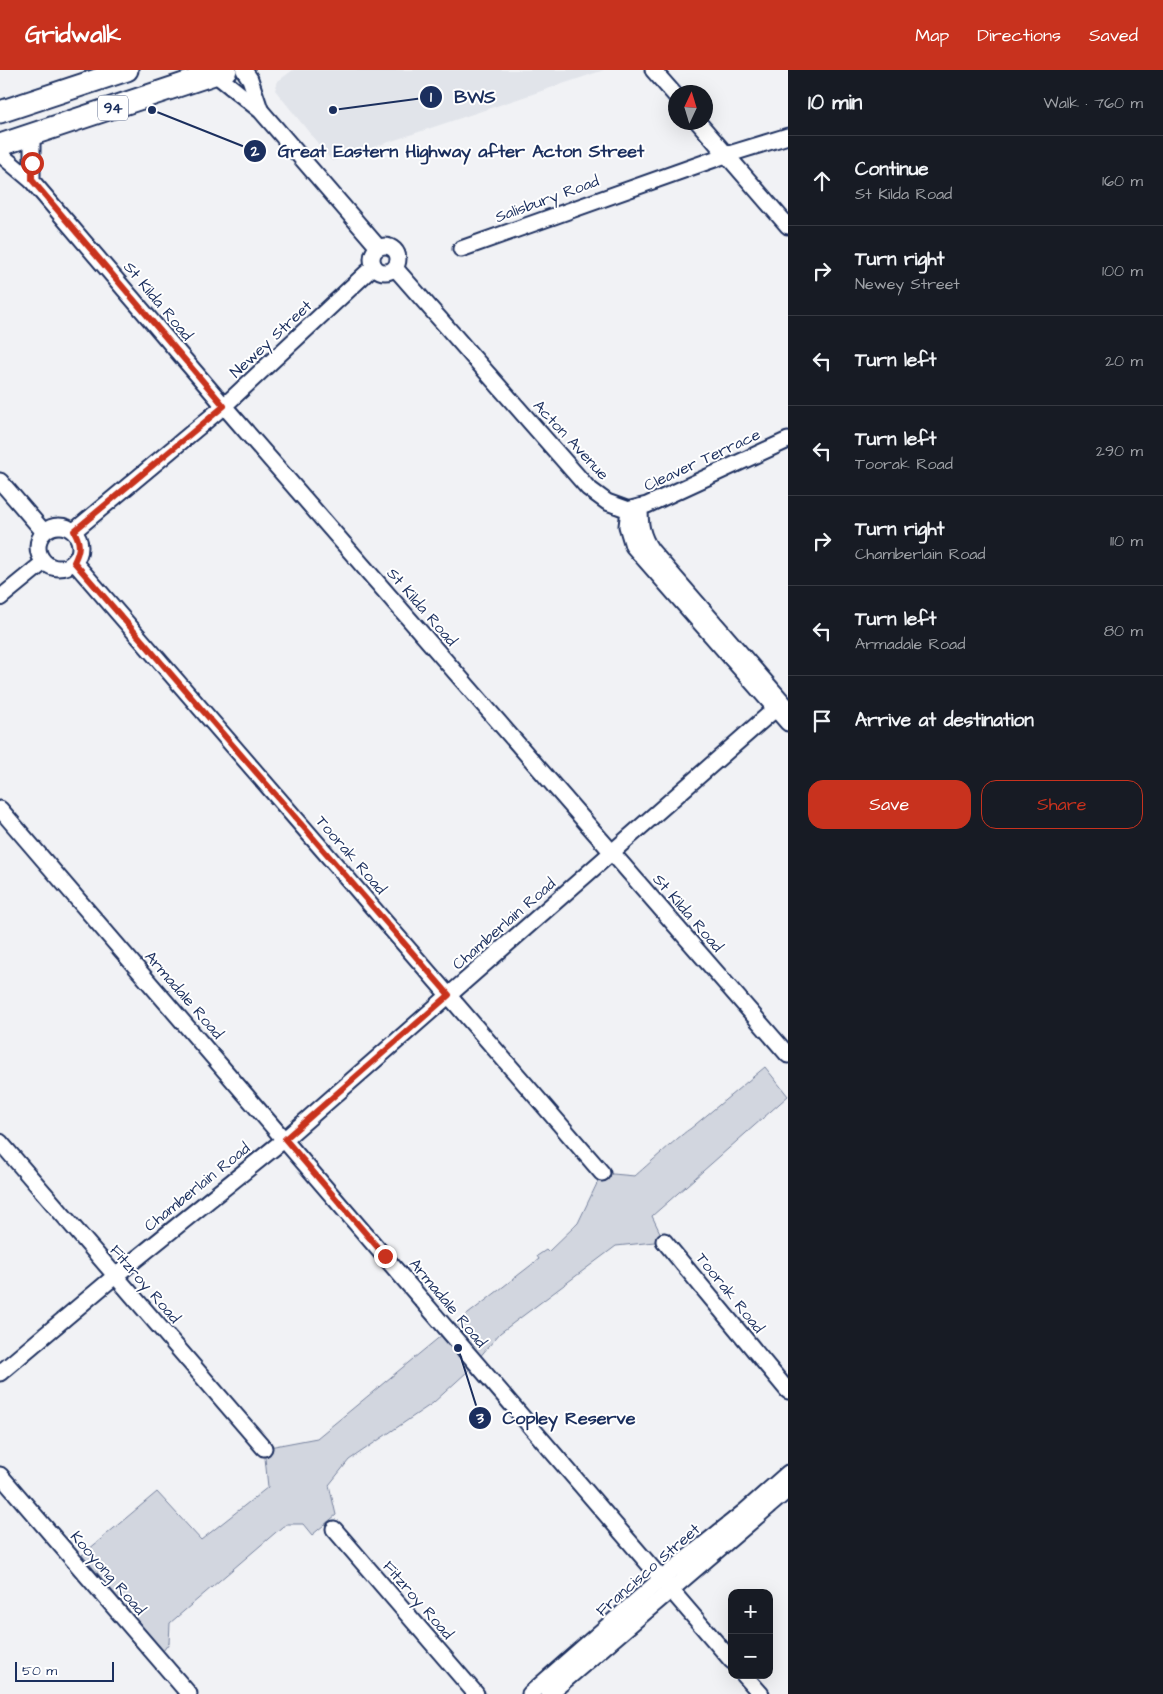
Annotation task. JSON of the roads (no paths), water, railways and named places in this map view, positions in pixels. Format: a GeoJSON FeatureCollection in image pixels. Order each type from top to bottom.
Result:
{"type":"FeatureCollection","features":[{"type":"Feature","properties":{"kind":"highway","name":"94"},"geometry":{"type":"LineString","coordinates":[[0,112],[127,70]]}},
{"type":"Feature","properties":{"kind":"highway","name":"94"},"geometry":{"type":"LineString","coordinates":[[0,146],[220,72]]}},
{"type":"Feature","properties":{"kind":"street"},"geometry":{"type":"LineString","coordinates":[[244,70],[250,79],[261,111]]}},
{"type":"Feature","properties":{"kind":"street"},"geometry":{"type":"LineString","coordinates":[[652,70],[668,87]]}},
{"type":"Feature","properties":{"kind":"street"},"geometry":{"type":"LineString","coordinates":[[220,72],[261,111],[378,248]]}},
{"type":"Feature","properties":{"kind":"street"},"geometry":{"type":"LineString","coordinates":[[705,130],[788,226]]}},
{"type":"Feature","properties":{"kind":"street"},"geometry":{"type":"LineString","coordinates":[[32,136],[32,180]]}},
{"type":"Feature","properties":{"kind":"street","name":"Salisbury Road"},"geometry":{"type":"LineString","coordinates":[[461,249],[726,155],[788,136]]}},
{"type":"Feature","properties":{"kind":"street","name":"St Kilda Road"},"geometry":{"type":"LineString","coordinates":[[0,154],[32,180],[224,406],[788,1054]]}},
{"type":"Feature","properties":{"kind":"street"},"geometry":{"type":"LineString","coordinates":[[386,245],[394,248],[398,254],[398,262],[394,268],[384,272],[374,266],[372,256],[378,248],[386,245]]}},
{"type":"Feature","properties":{"kind":"street","name":"Newey Street"},"geometry":{"type":"LineString","coordinates":[[74,531],[224,406],[374,266]]}},
{"type":"Feature","properties":{"kind":"street","name":"Acton Avenue"},"geometry":{"type":"LineString","coordinates":[[394,268],[588,488],[607,502],[635,508]]}},
{"type":"Feature","properties":{"kind":"street","name":"Cleaver Terrace"},"geometry":{"type":"LineString","coordinates":[[635,508],[788,440]]}},
{"type":"Feature","properties":{"kind":"street"},"geometry":{"type":"LineString","coordinates":[[0,481],[44,532]]}},
{"type":"Feature","properties":{"kind":"street"},"geometry":{"type":"LineString","coordinates":[[635,508],[627,526],[633,546],[781,709],[788,723]]}},
{"type":"Feature","properties":{"kind":"street"},"geometry":{"type":"LineString","coordinates":[[62,526],[74,531],[79,540],[80,552],[74,562],[67,566],[54,567],[44,562],[39,554],[38,543],[44,532],[50,528],[62,526]]}},
{"type":"Feature","properties":{"kind":"street"},"geometry":{"type":"LineString","coordinates":[[0,598],[44,562]]}},
{"type":"Feature","properties":{"kind":"street","name":"Toorak Road"},"geometry":{"type":"LineString","coordinates":[[74,562],[602,1173]]}},
{"type":"Feature","properties":{"kind":"street","name":"Chamberlain Road"},"geometry":{"type":"LineString","coordinates":[[0,1373],[115,1276],[285,1139],[612,852],[781,709]]}},
{"type":"Feature","properties":{"kind":"street","name":"Armadale Road"},"geometry":{"type":"LineString","coordinates":[[0,808],[728,1655]]}},
{"type":"Feature","properties":{"kind":"street","name":"Fitzroy Road"},"geometry":{"type":"LineString","coordinates":[[0,1142],[264,1448]]}},
{"type":"Feature","properties":{"kind":"street","name":"Toorak Road"},"geometry":{"type":"LineString","coordinates":[[664,1241],[788,1391]]}},
{"type":"Feature","properties":{"kind":"street","name":"Francisco Street"},"geometry":{"type":"LineString","coordinates":[[549,1694],[788,1473]]}},
{"type":"Feature","properties":{"kind":"street","name":"Kooyong Road"},"geometry":{"type":"LineString","coordinates":[[0,1475],[189,1694]]}},
{"type":"Feature","properties":{"kind":"street","name":"Francisco Street"},"geometry":{"type":"LineString","coordinates":[[530,1694],[666,1584],[788,1490]]}},
{"type":"Feature","properties":{"kind":"street","name":"Fitzroy Road"},"geometry":{"type":"LineString","coordinates":[[334,1529],[476,1694]]}},
{"type":"Feature","properties":{"kind":"street"},"geometry":{"type":"LineString","coordinates":[[748,1679],[761,1694]]}},
{"type":"Feature","properties":{"kind":"place","name":"Great Eastern Highway after Acton Street"},"geometry":{"type":"Point","coordinates":[152,110]}},
{"type":"Feature","properties":{"kind":"place","name":"BWS"},"geometry":{"type":"Point","coordinates":[333,110]}},
{"type":"Feature","properties":{"kind":"place","name":"Copley Reserve"},"geometry":{"type":"Point","coordinates":[458,1348]}}]}
